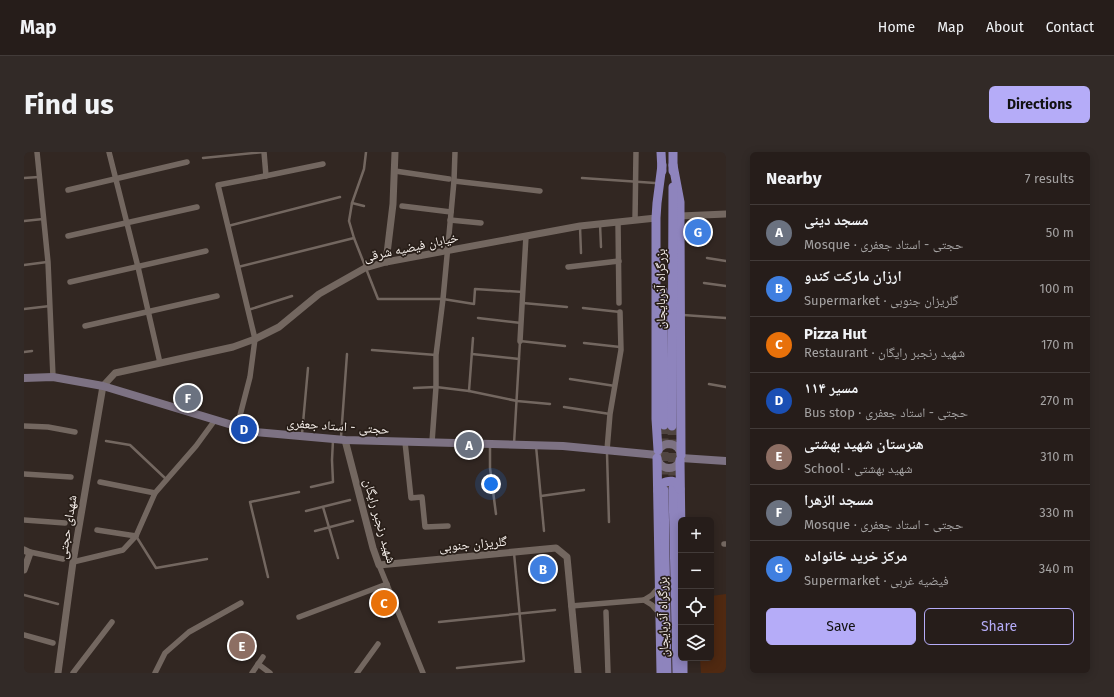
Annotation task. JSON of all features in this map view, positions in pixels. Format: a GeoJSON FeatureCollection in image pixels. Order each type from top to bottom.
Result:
{"type":"FeatureCollection","features":[{"type":"Feature","properties":{"kind":"highway","name":"بزرگراه آذربایجان"},"geometry":{"type":"LineString","coordinates":[[661,152],[664,423]]}},
{"type":"Feature","properties":{"kind":"highway","name":"بزرگراه آذربایجان"},"geometry":{"type":"LineString","coordinates":[[664,423],[673,152]]}},
{"type":"Feature","properties":{"kind":"highway"},"geometry":{"type":"LineString","coordinates":[[662,165],[656,218],[664,423],[658,454],[678,525]]}},
{"type":"Feature","properties":{"kind":"highway"},"geometry":{"type":"LineString","coordinates":[[661,673],[659,587],[669,489],[680,458],[681,420],[680,202],[673,165]]}},
{"type":"Feature","properties":{"kind":"highway"},"geometry":{"type":"LineString","coordinates":[[664,423],[659,425],[664,429],[671,429],[677,426],[681,420]]}},
{"type":"Feature","properties":{"kind":"highway","name":"بزرگراه آذربایجان"},"geometry":{"type":"LineString","coordinates":[[667,673],[669,489]]}},
{"type":"Feature","properties":{"kind":"highway","name":"بزرگراه آذربایجان"},"geometry":{"type":"LineString","coordinates":[[669,489],[677,673]]}},
{"type":"Feature","properties":{"kind":"highway"},"geometry":{"type":"LineString","coordinates":[[683,661],[683,673]]}},
{"type":"Feature","properties":{"kind":"main road","name":"حجتی - استاد جعفری"},"geometry":{"type":"LineString","coordinates":[[24,378],[53,377],[103,386],[255,432],[340,440],[563,446],[658,454]]}},
{"type":"Feature","properties":{"kind":"main road"},"geometry":{"type":"LineString","coordinates":[[666,444],[672,444],[679,450],[680,458],[675,466],[668,467],[661,464],[658,454],[666,444]]}},
{"type":"Feature","properties":{"kind":"main road"},"geometry":{"type":"LineString","coordinates":[[680,458],[726,461]]}},
{"type":"Feature","properties":{"kind":"street"},"geometry":{"type":"LineString","coordinates":[[37,152],[48,262],[53,377]]}},
{"type":"Feature","properties":{"kind":"street"},"geometry":{"type":"LineString","coordinates":[[109,152],[160,362]]}},
{"type":"Feature","properties":{"kind":"street"},"geometry":{"type":"LineString","coordinates":[[264,152],[266,176]]}},
{"type":"Feature","properties":{"kind":"street"},"geometry":{"type":"LineString","coordinates":[[386,262],[393,204],[395,152]]}},
{"type":"Feature","properties":{"kind":"street"},"geometry":{"type":"LineString","coordinates":[[432,442],[436,387],[436,355],[443,300],[455,152]]}},
{"type":"Feature","properties":{"kind":"street"},"geometry":{"type":"LineString","coordinates":[[635,220],[636,152]]}},
{"type":"Feature","properties":{"kind":"street"},"geometry":{"type":"LineString","coordinates":[[68,190],[187,162]]}},
{"type":"Feature","properties":{"kind":"street"},"geometry":{"type":"LineString","coordinates":[[237,427],[250,377],[255,339],[218,185],[323,164]]}},
{"type":"Feature","properties":{"kind":"street"},"geometry":{"type":"LineString","coordinates":[[395,171],[540,191]]}},
{"type":"Feature","properties":{"kind":"street"},"geometry":{"type":"LineString","coordinates":[[402,206],[451,212]]}},
{"type":"Feature","properties":{"kind":"street"},"geometry":{"type":"LineString","coordinates":[[68,236],[197,207]]}},
{"type":"Feature","properties":{"kind":"street"},"geometry":{"type":"LineString","coordinates":[[680,216],[726,214]]}},
{"type":"Feature","properties":{"kind":"street","name":"خیابان فیضیه شرقی"},"geometry":{"type":"LineString","coordinates":[[103,386],[114,373],[233,347],[255,339],[279,327],[319,294],[365,268],[386,262],[580,226],[656,218]]}},
{"type":"Feature","properties":{"kind":"street"},"geometry":{"type":"LineString","coordinates":[[450,220],[481,223]]}},
{"type":"Feature","properties":{"kind":"street"},"geometry":{"type":"LineString","coordinates":[[618,222],[619,303]]}},
{"type":"Feature","properties":{"kind":"street"},"geometry":{"type":"LineString","coordinates":[[520,341],[526,236]]}},
{"type":"Feature","properties":{"kind":"street"},"geometry":{"type":"LineString","coordinates":[[70,282],[206,251]]}},
{"type":"Feature","properties":{"kind":"street"},"geometry":{"type":"LineString","coordinates":[[568,267],[619,261]]}},
{"type":"Feature","properties":{"kind":"street"},"geometry":{"type":"LineString","coordinates":[[85,326],[218,296]]}},
{"type":"Feature","properties":{"kind":"street"},"geometry":{"type":"LineString","coordinates":[[607,450],[610,414],[621,347],[620,312]]}},
{"type":"Feature","properties":{"kind":"street","name":"شهدای حجتی"},"geometry":{"type":"LineString","coordinates":[[58,673],[73,562],[103,386]]}},
{"type":"Feature","properties":{"kind":"street"},"geometry":{"type":"LineString","coordinates":[[73,562],[123,550],[136,536],[155,493],[196,446],[215,420]]}},
{"type":"Feature","properties":{"kind":"street"},"geometry":{"type":"LineString","coordinates":[[24,426],[48,427],[75,432]]}},
{"type":"Feature","properties":{"kind":"street","name":"شهید رنجبر رایگان"},"geometry":{"type":"LineString","coordinates":[[340,440],[379,565],[423,673]]}},
{"type":"Feature","properties":{"kind":"street"},"geometry":{"type":"LineString","coordinates":[[405,442],[411,498],[422,497],[425,527],[448,526]]}},
{"type":"Feature","properties":{"kind":"street"},"geometry":{"type":"LineString","coordinates":[[24,474],[71,477]]}},
{"type":"Feature","properties":{"kind":"street"},"geometry":{"type":"LineString","coordinates":[[100,482],[155,493]]}},
{"type":"Feature","properties":{"kind":"street"},"geometry":{"type":"LineString","coordinates":[[24,520],[65,523]]}},
{"type":"Feature","properties":{"kind":"street"},"geometry":{"type":"LineString","coordinates":[[96,530],[136,536]]}},
{"type":"Feature","properties":{"kind":"street","name":"گلریزان جنوبی"},"geometry":{"type":"LineString","coordinates":[[379,565],[556,548],[567,557],[572,606]]}},
{"type":"Feature","properties":{"kind":"street"},"geometry":{"type":"LineString","coordinates":[[24,570],[27,551],[63,559]]}},
{"type":"Feature","properties":{"kind":"street"},"geometry":{"type":"LineString","coordinates":[[299,617],[387,584]]}},
{"type":"Feature","properties":{"kind":"street"},"geometry":{"type":"LineString","coordinates":[[578,673],[572,606],[644,600],[652,595],[659,587]]}},
{"type":"Feature","properties":{"kind":"street"},"geometry":{"type":"LineString","coordinates":[[644,600],[652,605],[659,613]]}},
{"type":"Feature","properties":{"kind":"street"},"geometry":{"type":"LineString","coordinates":[[155,673],[165,652],[189,632],[241,603]]}},
{"type":"Feature","properties":{"kind":"street"},"geometry":{"type":"LineString","coordinates":[[606,612],[608,673]]}},
{"type":"Feature","properties":{"kind":"street"},"geometry":{"type":"LineString","coordinates":[[73,673],[112,622]]}},
{"type":"Feature","properties":{"kind":"street"},"geometry":{"type":"LineString","coordinates":[[24,635],[53,643]]}},
{"type":"Feature","properties":{"kind":"street"},"geometry":{"type":"LineString","coordinates":[[357,673],[378,644]]}},
{"type":"Feature","properties":{"kind":"street"},"geometry":{"type":"LineString","coordinates":[[252,673],[263,657]]}},
{"type":"Feature","properties":{"kind":"street"},"geometry":{"type":"LineString","coordinates":[[258,664],[270,673]]}},
{"type":"Feature","properties":{"kind":"lane"},"geometry":{"type":"LineString","coordinates":[[203,158],[264,152]]}},
{"type":"Feature","properties":{"kind":"lane"},"geometry":{"type":"LineString","coordinates":[[366,152],[364,169],[352,203],[349,221],[365,268],[378,299],[443,300],[474,304],[475,289],[523,292]]}},
{"type":"Feature","properties":{"kind":"lane"},"geometry":{"type":"LineString","coordinates":[[24,178],[40,176]]}},
{"type":"Feature","properties":{"kind":"lane"},"geometry":{"type":"LineString","coordinates":[[582,178],[655,183]]}},
{"type":"Feature","properties":{"kind":"lane"},"geometry":{"type":"LineString","coordinates":[[227,226],[340,197]]}},
{"type":"Feature","properties":{"kind":"lane"},"geometry":{"type":"LineString","coordinates":[[352,203],[364,206]]}},
{"type":"Feature","properties":{"kind":"lane"},"geometry":{"type":"LineString","coordinates":[[24,221],[43,219]]}},
{"type":"Feature","properties":{"kind":"lane"},"geometry":{"type":"LineString","coordinates":[[600,224],[601,247]]}},
{"type":"Feature","properties":{"kind":"lane"},"geometry":{"type":"LineString","coordinates":[[580,226],[581,253]]}},
{"type":"Feature","properties":{"kind":"lane"},"geometry":{"type":"LineString","coordinates":[[237,267],[354,238]]}},
{"type":"Feature","properties":{"kind":"lane"},"geometry":{"type":"LineString","coordinates":[[707,258],[726,261]]}},
{"type":"Feature","properties":{"kind":"lane"},"geometry":{"type":"LineString","coordinates":[[24,265],[48,262]]}},
{"type":"Feature","properties":{"kind":"lane"},"geometry":{"type":"LineString","coordinates":[[704,283],[726,286]]}},
{"type":"Feature","properties":{"kind":"lane"},"geometry":{"type":"LineString","coordinates":[[248,310],[292,296]]}},
{"type":"Feature","properties":{"kind":"lane"},"geometry":{"type":"LineString","coordinates":[[522,303],[567,307]]}},
{"type":"Feature","properties":{"kind":"lane"},"geometry":{"type":"LineString","coordinates":[[24,309],[50,306]]}},
{"type":"Feature","properties":{"kind":"lane"},"geometry":{"type":"LineString","coordinates":[[583,308],[620,312]]}},
{"type":"Feature","properties":{"kind":"lane"},"geometry":{"type":"LineString","coordinates":[[680,314],[726,318]]}},
{"type":"Feature","properties":{"kind":"lane"},"geometry":{"type":"LineString","coordinates":[[478,318],[521,323]]}},
{"type":"Feature","properties":{"kind":"lane"},"geometry":{"type":"LineString","coordinates":[[469,392],[473,338]]}},
{"type":"Feature","properties":{"kind":"lane"},"geometry":{"type":"LineString","coordinates":[[514,444],[520,341],[565,346]]}},
{"type":"Feature","properties":{"kind":"lane"},"geometry":{"type":"LineString","coordinates":[[584,342],[621,347]]}},
{"type":"Feature","properties":{"kind":"lane"},"geometry":{"type":"LineString","coordinates":[[372,350],[436,355]]}},
{"type":"Feature","properties":{"kind":"lane"},"geometry":{"type":"LineString","coordinates":[[24,352],[32,351]]}},
{"type":"Feature","properties":{"kind":"lane"},"geometry":{"type":"LineString","coordinates":[[311,487],[332,482],[332,460],[340,440],[347,354]]}},
{"type":"Feature","properties":{"kind":"lane"},"geometry":{"type":"LineString","coordinates":[[472,354],[519,359]]}},
{"type":"Feature","properties":{"kind":"lane"},"geometry":{"type":"LineString","coordinates":[[302,436],[308,368]]}},
{"type":"Feature","properties":{"kind":"lane"},"geometry":{"type":"LineString","coordinates":[[570,379],[615,386]]}},
{"type":"Feature","properties":{"kind":"lane"},"geometry":{"type":"LineString","coordinates":[[709,384],[726,387]]}},
{"type":"Feature","properties":{"kind":"lane"},"geometry":{"type":"LineString","coordinates":[[414,388],[436,387],[517,401],[550,404]]}},
{"type":"Feature","properties":{"kind":"lane"},"geometry":{"type":"LineString","coordinates":[[564,407],[610,414]]}},
{"type":"Feature","properties":{"kind":"lane"},"geometry":{"type":"LineString","coordinates":[[106,441],[130,445],[167,479]]}},
{"type":"Feature","properties":{"kind":"lane"},"geometry":{"type":"LineString","coordinates":[[490,444],[490,468],[496,514]]}},
{"type":"Feature","properties":{"kind":"lane"},"geometry":{"type":"LineString","coordinates":[[536,445],[544,531]]}},
{"type":"Feature","properties":{"kind":"lane"},"geometry":{"type":"LineString","coordinates":[[607,450],[609,522]]}},
{"type":"Feature","properties":{"kind":"lane"},"geometry":{"type":"LineString","coordinates":[[541,496],[584,490]]}},
{"type":"Feature","properties":{"kind":"lane"},"geometry":{"type":"LineString","coordinates":[[268,577],[250,502],[299,492]]}},
{"type":"Feature","properties":{"kind":"lane"},"geometry":{"type":"LineString","coordinates":[[306,511],[350,500]]}},
{"type":"Feature","properties":{"kind":"lane"},"geometry":{"type":"LineString","coordinates":[[323,507],[338,558]]}},
{"type":"Feature","properties":{"kind":"lane"},"geometry":{"type":"LineString","coordinates":[[315,532],[353,521]]}},
{"type":"Feature","properties":{"kind":"lane"},"geometry":{"type":"LineString","coordinates":[[136,536],[156,568],[207,559]]}},
{"type":"Feature","properties":{"kind":"lane"},"geometry":{"type":"LineString","coordinates":[[458,668],[524,661],[514,552]]}},
{"type":"Feature","properties":{"kind":"lane"},"geometry":{"type":"LineString","coordinates":[[24,595],[58,604]]}},
{"type":"Feature","properties":{"kind":"lane"},"geometry":{"type":"LineString","coordinates":[[439,622],[555,610]]}},
{"type":"Feature","properties":{"kind":"shaded area"},"geometry":{"type":"Polygon","coordinates":[[[726,594],[726,673],[701,673],[700,661],[714,661],[714,596],[726,594]]]}},
{"type":"Feature","properties":{"kind":"tunnel"},"geometry":{"type":"LineString","coordinates":[[664,425],[664,490]]}},
{"type":"Feature","properties":{"kind":"tunnel"},"geometry":{"type":"LineString","coordinates":[[672,426],[673,488]]}},
{"type":"Feature","properties":{"kind":"place","name":"مرکز خرید خانواده"},"geometry":{"type":"Point","coordinates":[698,232]}},
{"type":"Feature","properties":{"kind":"place","name":"مسجد الزهرا"},"geometry":{"type":"Point","coordinates":[188,398]}},
{"type":"Feature","properties":{"kind":"place","name":"مسیر ۱۱۴"},"geometry":{"type":"Point","coordinates":[244,429]}},
{"type":"Feature","properties":{"kind":"place","name":"مسجد دینی"},"geometry":{"type":"Point","coordinates":[469,445]}},
{"type":"Feature","properties":{"kind":"place","name":"ارزان مارکت کندو"},"geometry":{"type":"Point","coordinates":[543,569]}},
{"type":"Feature","properties":{"kind":"place","name":"Pizza Hut"},"geometry":{"type":"Point","coordinates":[384,603]}},
{"type":"Feature","properties":{"kind":"place","name":"هنرستان شهید بهشتی"},"geometry":{"type":"Point","coordinates":[242,646]}}]}
